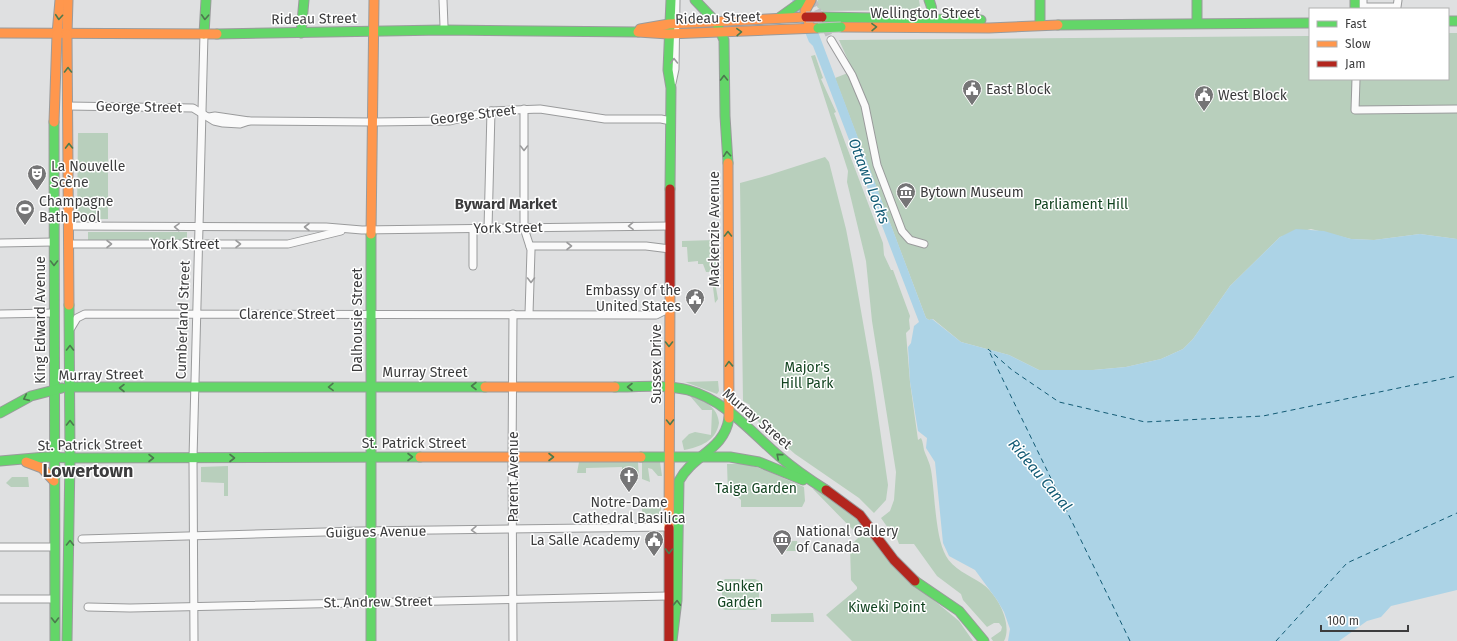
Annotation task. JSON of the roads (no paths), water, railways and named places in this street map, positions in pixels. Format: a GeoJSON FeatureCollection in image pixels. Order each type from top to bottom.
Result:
{"type":"FeatureCollection","features":[{"type":"Feature","properties":{"kind":"main road","name":"King Edward Avenue"},"geometry":{"type":"LineString","coordinates":[[55,641],[53,313],[56,210],[55,116],[57,34],[60,0]]}},
{"type":"Feature","properties":{"kind":"main road"},"geometry":{"type":"LineString","coordinates":[[67,641],[70,458],[68,0]]}},
{"type":"Feature","properties":{"kind":"main road","name":"Cumberland Street"},"geometry":{"type":"LineString","coordinates":[[204,34],[206,0]]}},
{"type":"Feature","properties":{"kind":"main road"},"geometry":{"type":"LineString","coordinates":[[301,33],[304,0]]}},
{"type":"Feature","properties":{"kind":"main road","name":"Dalhousie Street"},"geometry":{"type":"LineString","coordinates":[[372,641],[370,315],[374,0]]}},
{"type":"Feature","properties":{"kind":"main road","name":"Sussex Drive"},"geometry":{"type":"LineString","coordinates":[[670,641],[668,596],[671,88],[668,70],[672,24],[671,0]]}},
{"type":"Feature","properties":{"kind":"main road","name":"Mackenzie Avenue"},"geometry":{"type":"LineString","coordinates":[[694,0],[716,22],[724,40],[725,116],[729,178],[728,425],[724,436],[716,446],[699,456]]}},
{"type":"Feature","properties":{"kind":"main road"},"geometry":{"type":"LineString","coordinates":[[779,18],[804,0]]}},
{"type":"Feature","properties":{"kind":"main road"},"geometry":{"type":"LineString","coordinates":[[810,28],[805,10],[811,0]]}},
{"type":"Feature","properties":{"kind":"main road"},"geometry":{"type":"LineString","coordinates":[[908,26],[922,24],[930,19],[932,8],[929,0]]}},
{"type":"Feature","properties":{"kind":"main road"},"geometry":{"type":"LineString","coordinates":[[1040,0],[1040,25]]}},
{"type":"Feature","properties":{"kind":"main road"},"geometry":{"type":"LineString","coordinates":[[1197,0],[1197,23]]}},
{"type":"Feature","properties":{"kind":"main road","name":"Rideau Street"},"geometry":{"type":"LineString","coordinates":[[628,31],[672,24],[806,17]]}},
{"type":"Feature","properties":{"kind":"main road","name":"Wellington Street"},"geometry":{"type":"LineString","coordinates":[[806,17],[1033,20],[1040,25]]}},
{"type":"Feature","properties":{"kind":"main road","name":"Wellington Street"},"geometry":{"type":"LineString","coordinates":[[810,28],[908,26],[989,28],[1033,27],[1040,25],[1309,23]]}},
{"type":"Feature","properties":{"kind":"main road","name":"Rideau Street"},"geometry":{"type":"LineString","coordinates":[[0,33],[374,33],[443,30],[628,31],[671,34],[810,28]]}},
{"type":"Feature","properties":{"kind":"main road"},"geometry":{"type":"LineString","coordinates":[[56,210],[62,236],[70,244]]}},
{"type":"Feature","properties":{"kind":"main road","name":"Murray Street"},"geometry":{"type":"LineString","coordinates":[[0,413],[31,396],[54,389],[70,387],[669,387],[701,394],[717,402],[789,464],[822,488]]}},
{"type":"Feature","properties":{"kind":"main road","name":"Sussex Drive"},"geometry":{"type":"LineString","coordinates":[[670,641],[676,619],[679,481],[684,469],[699,456]]}},
{"type":"Feature","properties":{"kind":"main road","name":"St. Patrick Street"},"geometry":{"type":"LineString","coordinates":[[0,461],[54,458],[737,457],[759,462],[822,488]]}},
{"type":"Feature","properties":{"kind":"main road"},"geometry":{"type":"LineString","coordinates":[[20,461],[41,466],[48,471],[54,481]]}},
{"type":"Feature","properties":{"kind":"main road"},"geometry":{"type":"LineString","coordinates":[[822,488],[859,514],[902,569],[931,592],[957,616],[977,641]]}},
{"type":"Feature","properties":{"kind":"main road"},"geometry":{"type":"LineString","coordinates":[[54,599],[61,598],[69,582]]}},
{"type":"Feature","properties":{"kind":"main road"},"geometry":{"type":"LineString","coordinates":[[931,592],[948,602],[960,612],[984,641]]}},
{"type":"Feature","properties":{"kind":"street"},"geometry":{"type":"LineString","coordinates":[[443,0],[444,26]]}},
{"type":"Feature","properties":{"kind":"street"},"geometry":{"type":"LineString","coordinates":[[672,24],[676,0]]}},
{"type":"Feature","properties":{"kind":"street"},"geometry":{"type":"LineString","coordinates":[[1363,0],[1363,7],[1397,7],[1398,0]]}},
{"type":"Feature","properties":{"kind":"street","name":"Cumberland Street"},"geometry":{"type":"LineString","coordinates":[[194,641],[192,606],[193,458],[198,314],[201,111],[204,34]]}},
{"type":"Feature","properties":{"kind":"street"},"geometry":{"type":"LineString","coordinates":[[831,40],[852,75],[865,106],[877,165],[902,231],[910,240],[924,244]]}},
{"type":"Feature","properties":{"kind":"street"},"geometry":{"type":"LineString","coordinates":[[1356,80],[1355,110],[1457,109]]}},
{"type":"Feature","properties":{"kind":"street","name":"George Street"},"geometry":{"type":"LineString","coordinates":[[68,106],[193,108],[201,111],[209,117],[229,117],[249,121],[450,121],[491,111],[524,109],[556,110],[605,119],[661,119],[671,121]]}},
{"type":"Feature","properties":{"kind":"street"},"geometry":{"type":"LineString","coordinates":[[524,109],[524,228],[530,246],[531,304],[529,314]]}},
{"type":"Feature","properties":{"kind":"street"},"geometry":{"type":"LineString","coordinates":[[488,229],[491,111]]}},
{"type":"Feature","properties":{"kind":"street","name":"York Street"},"geometry":{"type":"LineString","coordinates":[[70,226],[200,228],[326,227],[345,230],[670,226]]}},
{"type":"Feature","properties":{"kind":"street"},"geometry":{"type":"LineString","coordinates":[[473,229],[473,266]]}},
{"type":"Feature","properties":{"kind":"street","name":"York Street"},"geometry":{"type":"LineString","coordinates":[[70,244],[288,244],[345,230]]}},
{"type":"Feature","properties":{"kind":"street"},"geometry":{"type":"LineString","coordinates":[[0,243],[54,242]]}},
{"type":"Feature","properties":{"kind":"street","name":"York Street"},"geometry":{"type":"LineString","coordinates":[[530,246],[646,246],[670,249]]}},
{"type":"Feature","properties":{"kind":"street"},"geometry":{"type":"LineString","coordinates":[[670,303],[664,311],[656,315],[665,321],[670,329]]}},
{"type":"Feature","properties":{"kind":"street"},"geometry":{"type":"LineString","coordinates":[[0,314],[53,313]]}},
{"type":"Feature","properties":{"kind":"street","name":"Clarence Street"},"geometry":{"type":"LineString","coordinates":[[70,330],[77,318],[85,314],[656,315]]}},
{"type":"Feature","properties":{"kind":"street","name":"Parent Avenue"},"geometry":{"type":"LineString","coordinates":[[513,314],[513,641]]}},
{"type":"Feature","properties":{"kind":"street","name":"Guigues Avenue"},"geometry":{"type":"LineString","coordinates":[[82,538],[669,527]]}},
{"type":"Feature","properties":{"kind":"street"},"geometry":{"type":"LineString","coordinates":[[0,547],[54,547]]}},
{"type":"Feature","properties":{"kind":"street","name":"St. Andrew Street"},"geometry":{"type":"LineString","coordinates":[[88,607],[206,606],[668,596]]}},
{"type":"Feature","properties":{"kind":"street"},"geometry":{"type":"LineString","coordinates":[[0,599],[54,599]]}},
{"type":"Feature","properties":{"kind":"water"},"geometry":{"type":"Polygon","coordinates":[[[792,0],[806,0],[926,318],[929,320],[932,319],[961,342],[1009,355],[1039,370],[1093,370],[1126,367],[1161,359],[1183,349],[1193,339],[1230,286],[1280,237],[1296,229],[1324,231],[1351,239],[1374,240],[1420,234],[1457,239],[1457,590],[1391,606],[1381,617],[1367,621],[1339,641],[1008,641],[1010,629],[1004,612],[997,600],[975,570],[949,556],[943,543],[935,462],[926,448],[927,438],[918,431],[910,382],[908,347],[911,343],[914,326],[919,322],[813,46],[809,42],[792,0]]]}},
{"type":"Feature","properties":{"kind":"tunnel"},"geometry":{"type":"LineString","coordinates":[[813,0],[831,40]]}},
{"type":"Feature","properties":{"kind":"place","name":"East Block"},"geometry":{"type":"Point","coordinates":[972,106]}},
{"type":"Feature","properties":{"kind":"place","name":"West Block"},"geometry":{"type":"Point","coordinates":[1204,112]}},
{"type":"Feature","properties":{"kind":"place","name":"La Nouvelle Scène"},"geometry":{"type":"Point","coordinates":[37,191]}},
{"type":"Feature","properties":{"kind":"place","name":"Bytown Museum"},"geometry":{"type":"Point","coordinates":[906,209]}},
{"type":"Feature","properties":{"kind":"place","name":"Champagne Bath Pool"},"geometry":{"type":"Point","coordinates":[25,226]}},
{"type":"Feature","properties":{"kind":"place","name":"Embassy of the United States"},"geometry":{"type":"Point","coordinates":[695,315]}},
{"type":"Feature","properties":{"kind":"place","name":"Notre-Dame Cathedral Basilica"},"geometry":{"type":"Point","coordinates":[629,493]}},
{"type":"Feature","properties":{"kind":"place","name":"National Gallery of Canada"},"geometry":{"type":"Point","coordinates":[782,556]}},
{"type":"Feature","properties":{"kind":"place","name":"La Salle Academy"},"geometry":{"type":"Point","coordinates":[654,557]}},
{"type":"Feature","properties":{"kind":"district","name":"Byward Market"},"geometry":{"type":"Point","coordinates":[506,204]}},
{"type":"Feature","properties":{"kind":"district","name":"Lowertown"},"geometry":{"type":"Point","coordinates":[88,471]}},
{"type":"Feature","properties":{"kind":"water label","name":"Ottawa Locks"},"geometry":{"type":"Point","coordinates":[869,181]}},
{"type":"Feature","properties":{"kind":"water label","name":"Rideau Canal"},"geometry":{"type":"Point","coordinates":[1040,475]}},
{"type":"Feature","properties":{"kind":"park label","name":"Parliament Hill"},"geometry":{"type":"Point","coordinates":[1081,204]}},
{"type":"Feature","properties":{"kind":"park label","name":"Major's Hill Park"},"geometry":{"type":"Point","coordinates":[807,376]}},
{"type":"Feature","properties":{"kind":"park label","name":"Taiga Garden"},"geometry":{"type":"Point","coordinates":[756,488]}},
{"type":"Feature","properties":{"kind":"park label","name":"Sunken Garden"},"geometry":{"type":"Point","coordinates":[740,594]}},
{"type":"Feature","properties":{"kind":"park label","name":"Kìwekì Point"},"geometry":{"type":"Point","coordinates":[887,607]}}]}
